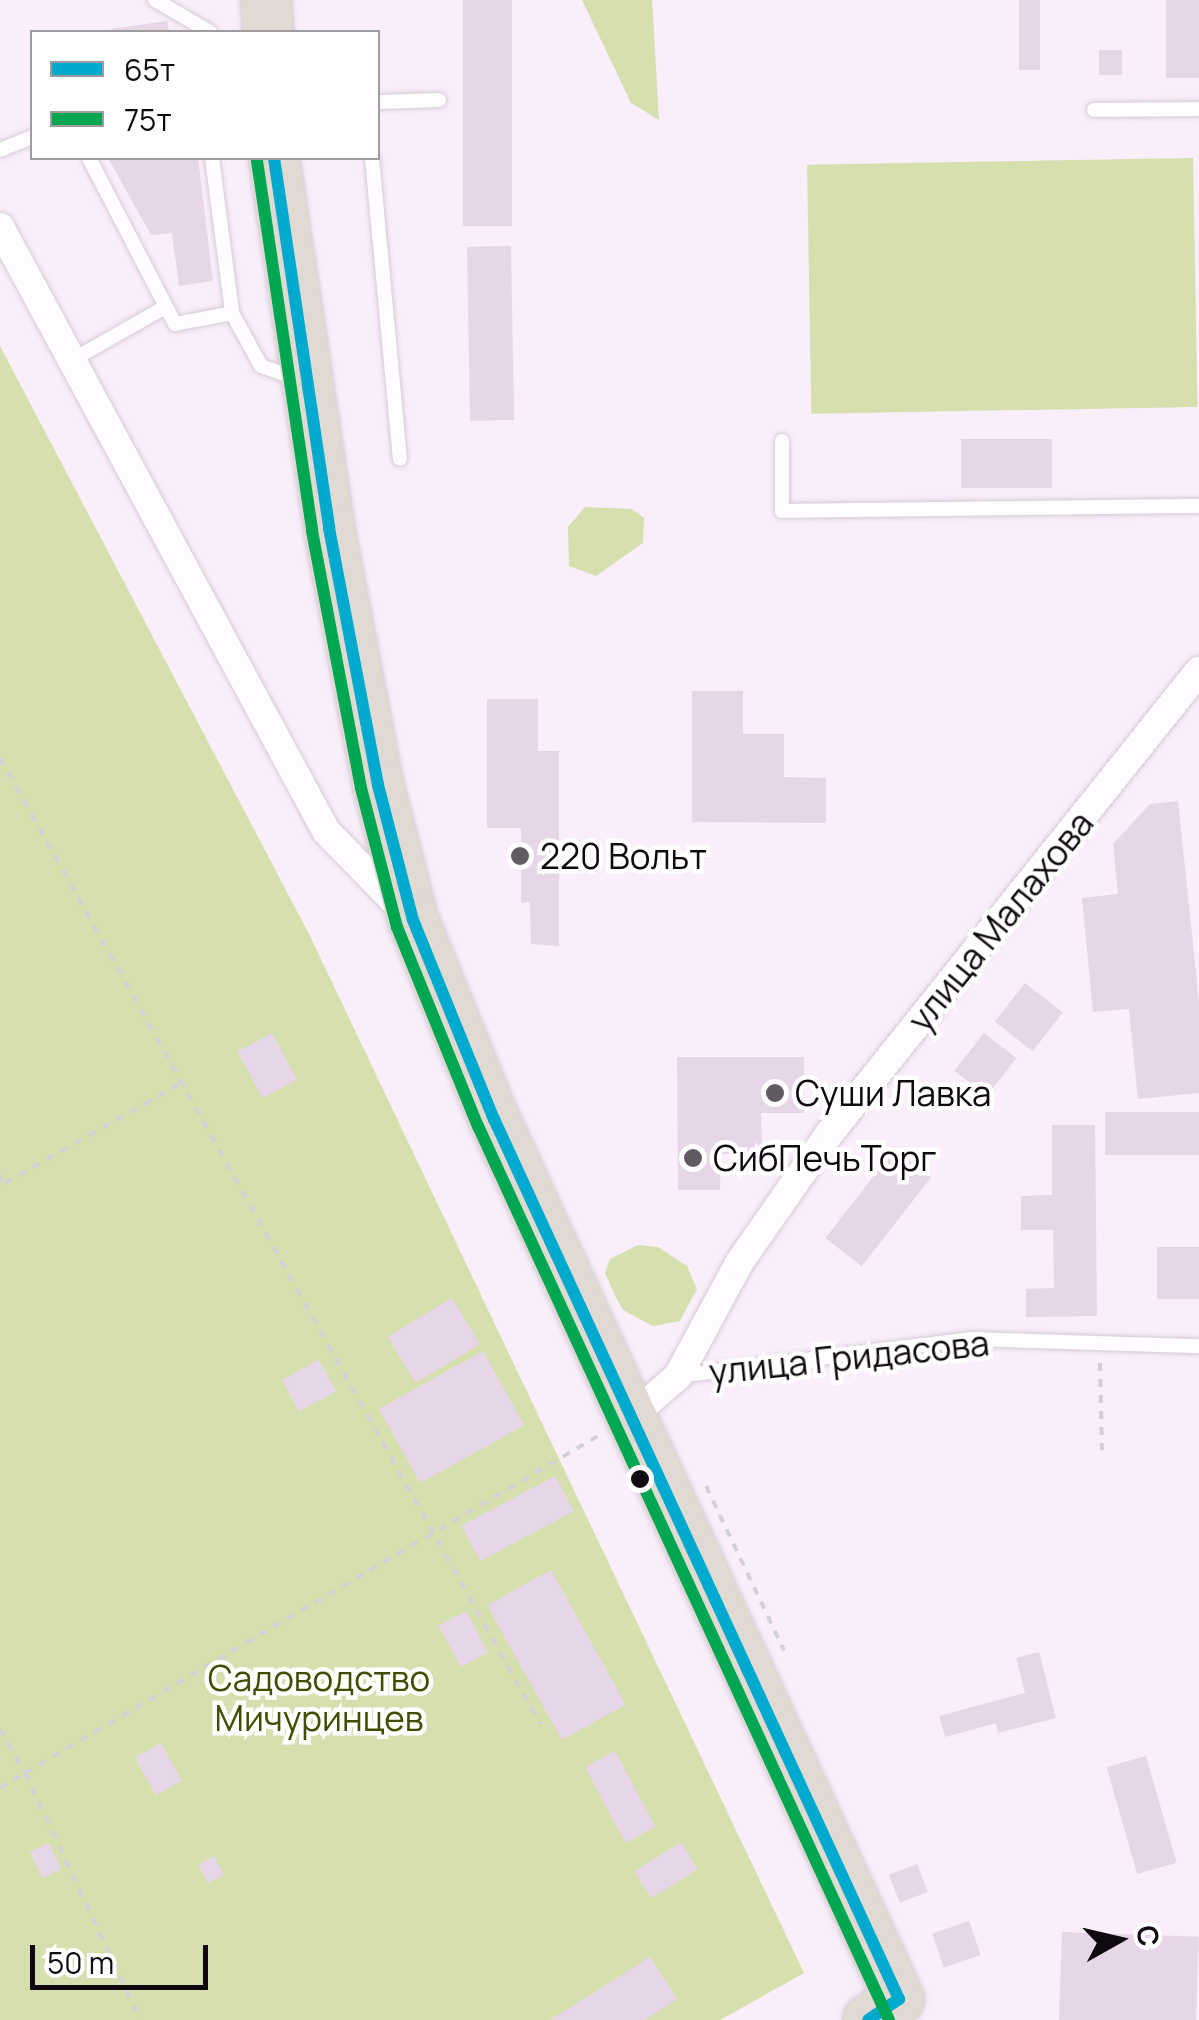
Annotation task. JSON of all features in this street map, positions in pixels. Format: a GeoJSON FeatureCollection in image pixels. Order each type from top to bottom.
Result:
{"type":"FeatureCollection","features":[{"type":"Feature","properties":{"kind":"highway"},"geometry":{"type":"LineString","coordinates":[[266,0],[268,30]]}},
{"type":"Feature","properties":{"kind":"highway"},"geometry":{"type":"LineString","coordinates":[[274,160],[304,380],[378,785],[413,920],[494,1119],[631,1417],[884,2010]]}},
{"type":"Feature","properties":{"kind":"street"},"geometry":{"type":"LineString","coordinates":[[0,227],[326,832],[413,920]]}},
{"type":"Feature","properties":{"kind":"street","name":"улица Малахова"},"geometry":{"type":"LineString","coordinates":[[678,1376],[739,1263],[829,1134],[1199,671]]}},
{"type":"Feature","properties":{"kind":"street"},"geometry":{"type":"LineString","coordinates":[[631,1417],[678,1376]]}},
{"type":"Feature","properties":{"kind":"lane"},"geometry":{"type":"LineString","coordinates":[[155,0],[207,30]]}},
{"type":"Feature","properties":{"kind":"lane"},"geometry":{"type":"LineString","coordinates":[[380,102],[440,100]]}},
{"type":"Feature","properties":{"kind":"lane"},"geometry":{"type":"LineString","coordinates":[[1094,110],[1199,108]]}},
{"type":"Feature","properties":{"kind":"lane"},"geometry":{"type":"LineString","coordinates":[[0,150],[30,138]]}},
{"type":"Feature","properties":{"kind":"lane"},"geometry":{"type":"LineString","coordinates":[[90,160],[175,324],[232,313]]}},
{"type":"Feature","properties":{"kind":"lane"},"geometry":{"type":"LineString","coordinates":[[212,160],[232,313],[261,366],[304,380]]}},
{"type":"Feature","properties":{"kind":"lane"},"geometry":{"type":"LineString","coordinates":[[372,160],[400,459]]}},
{"type":"Feature","properties":{"kind":"lane"},"geometry":{"type":"LineString","coordinates":[[74,359],[165,307]]}},
{"type":"Feature","properties":{"kind":"lane"},"geometry":{"type":"LineString","coordinates":[[782,441],[782,511],[1199,506]]}},
{"type":"Feature","properties":{"kind":"lane","name":"улица Гридасова"},"geometry":{"type":"LineString","coordinates":[[678,1376],[970,1339],[1199,1346]]}},
{"type":"Feature","properties":{"kind":"path"},"geometry":{"type":"LineString","coordinates":[[0,758],[540,1724]]}},
{"type":"Feature","properties":{"kind":"path"},"geometry":{"type":"LineString","coordinates":[[0,1174],[2,1184],[181,1083]]}},
{"type":"Feature","properties":{"kind":"path"},"geometry":{"type":"LineString","coordinates":[[1100,1343],[1102,1450]]}},
{"type":"Feature","properties":{"kind":"path"},"geometry":{"type":"LineString","coordinates":[[0,1788],[631,1417]]}},
{"type":"Feature","properties":{"kind":"path"},"geometry":{"type":"LineString","coordinates":[[702,1477],[784,1650]]}},
{"type":"Feature","properties":{"kind":"path"},"geometry":{"type":"LineString","coordinates":[[0,1729],[25,1773],[140,2020]]}},
{"type":"Feature","properties":{"kind":"green space"},"geometry":{"type":"Polygon","coordinates":[[[582,0],[652,0],[659,120],[631,103],[582,0]]]}},
{"type":"Feature","properties":{"kind":"green space"},"geometry":{"type":"Polygon","coordinates":[[[1193,158],[1197,407],[811,414],[807,165],[1193,158]]]}},
{"type":"Feature","properties":{"kind":"green space","name":"Садоводство Мичуринцев"},"geometry":{"type":"Polygon","coordinates":[[[0,346],[309,934],[804,1973],[720,2020],[0,2020],[0,346]]]}},
{"type":"Feature","properties":{"kind":"green space"},"geometry":{"type":"Polygon","coordinates":[[[585,507],[632,509],[644,518],[643,543],[596,576],[569,566],[568,527],[585,507]]]}},
{"type":"Feature","properties":{"kind":"green space"},"geometry":{"type":"Polygon","coordinates":[[[638,1245],[658,1247],[687,1266],[697,1289],[680,1321],[653,1326],[623,1310],[615,1296],[605,1273],[610,1259],[638,1245]]]}},
{"type":"Feature","properties":{"kind":"building"},"geometry":{"type":"Polygon","coordinates":[[[463,0],[512,0],[512,226],[463,226],[463,0]]]}},
{"type":"Feature","properties":{"kind":"building"},"geometry":{"type":"Polygon","coordinates":[[[1019,0],[1040,0],[1040,70],[1019,70],[1019,0]]]}},
{"type":"Feature","properties":{"kind":"building"},"geometry":{"type":"Polygon","coordinates":[[[1166,0],[1199,0],[1199,78],[1166,78],[1166,0]]]}},
{"type":"Feature","properties":{"kind":"building"},"geometry":{"type":"Polygon","coordinates":[[[167,21],[169,30],[111,30],[167,21]]]}},
{"type":"Feature","properties":{"kind":"building"},"geometry":{"type":"Polygon","coordinates":[[[1099,50],[1122,50],[1122,75],[1099,75],[1099,50]]]}},
{"type":"Feature","properties":{"kind":"building"},"geometry":{"type":"Polygon","coordinates":[[[109,160],[198,160],[213,281],[179,286],[172,233],[151,235],[109,160]]]}},
{"type":"Feature","properties":{"kind":"building"},"geometry":{"type":"Polygon","coordinates":[[[511,246],[514,420],[470,421],[467,247],[511,246]]]}},
{"type":"Feature","properties":{"kind":"building"},"geometry":{"type":"Polygon","coordinates":[[[961,439],[1052,439],[1052,488],[961,488],[961,439]]]}},
{"type":"Feature","properties":{"kind":"building"},"geometry":{"type":"Polygon","coordinates":[[[692,691],[743,691],[743,734],[784,734],[784,777],[826,778],[826,823],[692,822],[692,691]]]}},
{"type":"Feature","properties":{"kind":"building"},"geometry":{"type":"Polygon","coordinates":[[[487,699],[538,699],[538,751],[559,751],[559,946],[531,944],[530,902],[521,903],[521,828],[487,828],[487,699]]]}},
{"type":"Feature","properties":{"kind":"building"},"geometry":{"type":"Polygon","coordinates":[[[1178,801],[1199,1002],[1199,1093],[1138,1099],[1129,1009],[1093,1012],[1082,898],[1118,894],[1113,844],[1150,804],[1178,801]]]}},
{"type":"Feature","properties":{"kind":"building"},"geometry":{"type":"Polygon","coordinates":[[[1025,983],[1063,1013],[1033,1051],[995,1022],[1025,983]]]}},
{"type":"Feature","properties":{"kind":"building"},"geometry":{"type":"Polygon","coordinates":[[[272,1033],[297,1080],[262,1098],[238,1051],[272,1033]]]}},
{"type":"Feature","properties":{"kind":"building"},"geometry":{"type":"Polygon","coordinates":[[[984,1033],[1016,1058],[987,1096],[954,1071],[984,1033]]]}},
{"type":"Feature","properties":{"kind":"building"},"geometry":{"type":"Polygon","coordinates":[[[677,1057],[804,1057],[804,1113],[761,1113],[762,1154],[721,1154],[720,1190],[678,1190],[677,1057]]]}},
{"type":"Feature","properties":{"kind":"building"},"geometry":{"type":"Polygon","coordinates":[[[1105,1112],[1199,1112],[1199,1155],[1105,1155],[1105,1112]]]}},
{"type":"Feature","properties":{"kind":"building"},"geometry":{"type":"Polygon","coordinates":[[[1052,1125],[1095,1125],[1097,1316],[1026,1317],[1026,1289],[1054,1288],[1053,1230],[1021,1230],[1021,1196],[1052,1195],[1052,1125]]]}},
{"type":"Feature","properties":{"kind":"building"},"geometry":{"type":"Polygon","coordinates":[[[895,1149],[931,1177],[862,1266],[825,1238],[895,1149]]]}},
{"type":"Feature","properties":{"kind":"building"},"geometry":{"type":"Polygon","coordinates":[[[1157,1247],[1199,1247],[1199,1299],[1157,1299],[1157,1247]]]}},
{"type":"Feature","properties":{"kind":"building"},"geometry":{"type":"Polygon","coordinates":[[[452,1298],[480,1344],[416,1383],[388,1337],[452,1298]]]}},
{"type":"Feature","properties":{"kind":"building"},"geometry":{"type":"Polygon","coordinates":[[[483,1351],[524,1425],[420,1483],[379,1409],[483,1351]]]}},
{"type":"Feature","properties":{"kind":"building"},"geometry":{"type":"Polygon","coordinates":[[[319,1360],[336,1392],[299,1412],[282,1380],[319,1360]]]}},
{"type":"Feature","properties":{"kind":"building"},"geometry":{"type":"Polygon","coordinates":[[[555,1476],[574,1511],[480,1561],[461,1526],[555,1476]]]}},
{"type":"Feature","properties":{"kind":"building"},"geometry":{"type":"Polygon","coordinates":[[[551,1570],[626,1705],[562,1740],[487,1605],[551,1570]]]}},
{"type":"Feature","properties":{"kind":"building"},"geometry":{"type":"Polygon","coordinates":[[[466,1611],[488,1652],[461,1667],[439,1626],[466,1611]]]}},
{"type":"Feature","properties":{"kind":"building"},"geometry":{"type":"Polygon","coordinates":[[[1039,1652],[1056,1718],[998,1733],[996,1723],[945,1737],[939,1716],[1025,1693],[1016,1658],[1039,1652]]]}},
{"type":"Feature","properties":{"kind":"building"},"geometry":{"type":"Polygon","coordinates":[[[161,1743],[182,1781],[156,1795],[135,1758],[161,1743]]]}},
{"type":"Feature","properties":{"kind":"building"},"geometry":{"type":"Polygon","coordinates":[[[615,1751],[655,1827],[625,1843],[585,1767],[615,1751]]]}},
{"type":"Feature","properties":{"kind":"building"},"geometry":{"type":"Polygon","coordinates":[[[1146,1756],[1177,1863],[1137,1874],[1107,1767],[1146,1756]]]}},
{"type":"Feature","properties":{"kind":"building"},"geometry":{"type":"Polygon","coordinates":[[[681,1842],[698,1869],[651,1898],[634,1871],[681,1842]]]}},
{"type":"Feature","properties":{"kind":"building"},"geometry":{"type":"Polygon","coordinates":[[[49,1843],[61,1869],[42,1878],[30,1852],[49,1843]]]}},
{"type":"Feature","properties":{"kind":"building"},"geometry":{"type":"Polygon","coordinates":[[[214,1856],[224,1875],[208,1883],[198,1864],[214,1856]]]}},
{"type":"Feature","properties":{"kind":"building"},"geometry":{"type":"Polygon","coordinates":[[[917,1864],[928,1892],[900,1903],[889,1875],[917,1864]]]}},
{"type":"Feature","properties":{"kind":"building"},"geometry":{"type":"Polygon","coordinates":[[[969,1921],[981,1955],[944,1968],[932,1934],[969,1921]]]}},
{"type":"Feature","properties":{"kind":"building"},"geometry":{"type":"Polygon","coordinates":[[[1062,1932],[1199,1937],[1196,2020],[1059,2020],[1062,1932]]]}},
{"type":"Feature","properties":{"kind":"building"},"geometry":{"type":"Polygon","coordinates":[[[650,1957],[677,1999],[645,2020],[550,2020],[650,1957]]]}},
{"type":"Feature","properties":{"kind":"transit line","name":"65т"},"geometry":{"type":"LineString","coordinates":[[274,160],[329,528],[378,785],[413,920],[494,1119],[899,1999],[868,2020]]}},
{"type":"Feature","properties":{"kind":"transit line","name":"75т"},"geometry":{"type":"LineString","coordinates":[[257,161],[312,531],[361,788],[397,927],[478,1126],[889,2020]]}},
{"type":"Feature","properties":{"kind":"place","name":"220 Вольт"},"geometry":{"type":"Point","coordinates":[520,856]}},
{"type":"Feature","properties":{"kind":"place","name":"Суши Лавка"},"geometry":{"type":"Point","coordinates":[775,1093]}},
{"type":"Feature","properties":{"kind":"place","name":"СибПечьТорг"},"geometry":{"type":"Point","coordinates":[693,1158]}}]}
